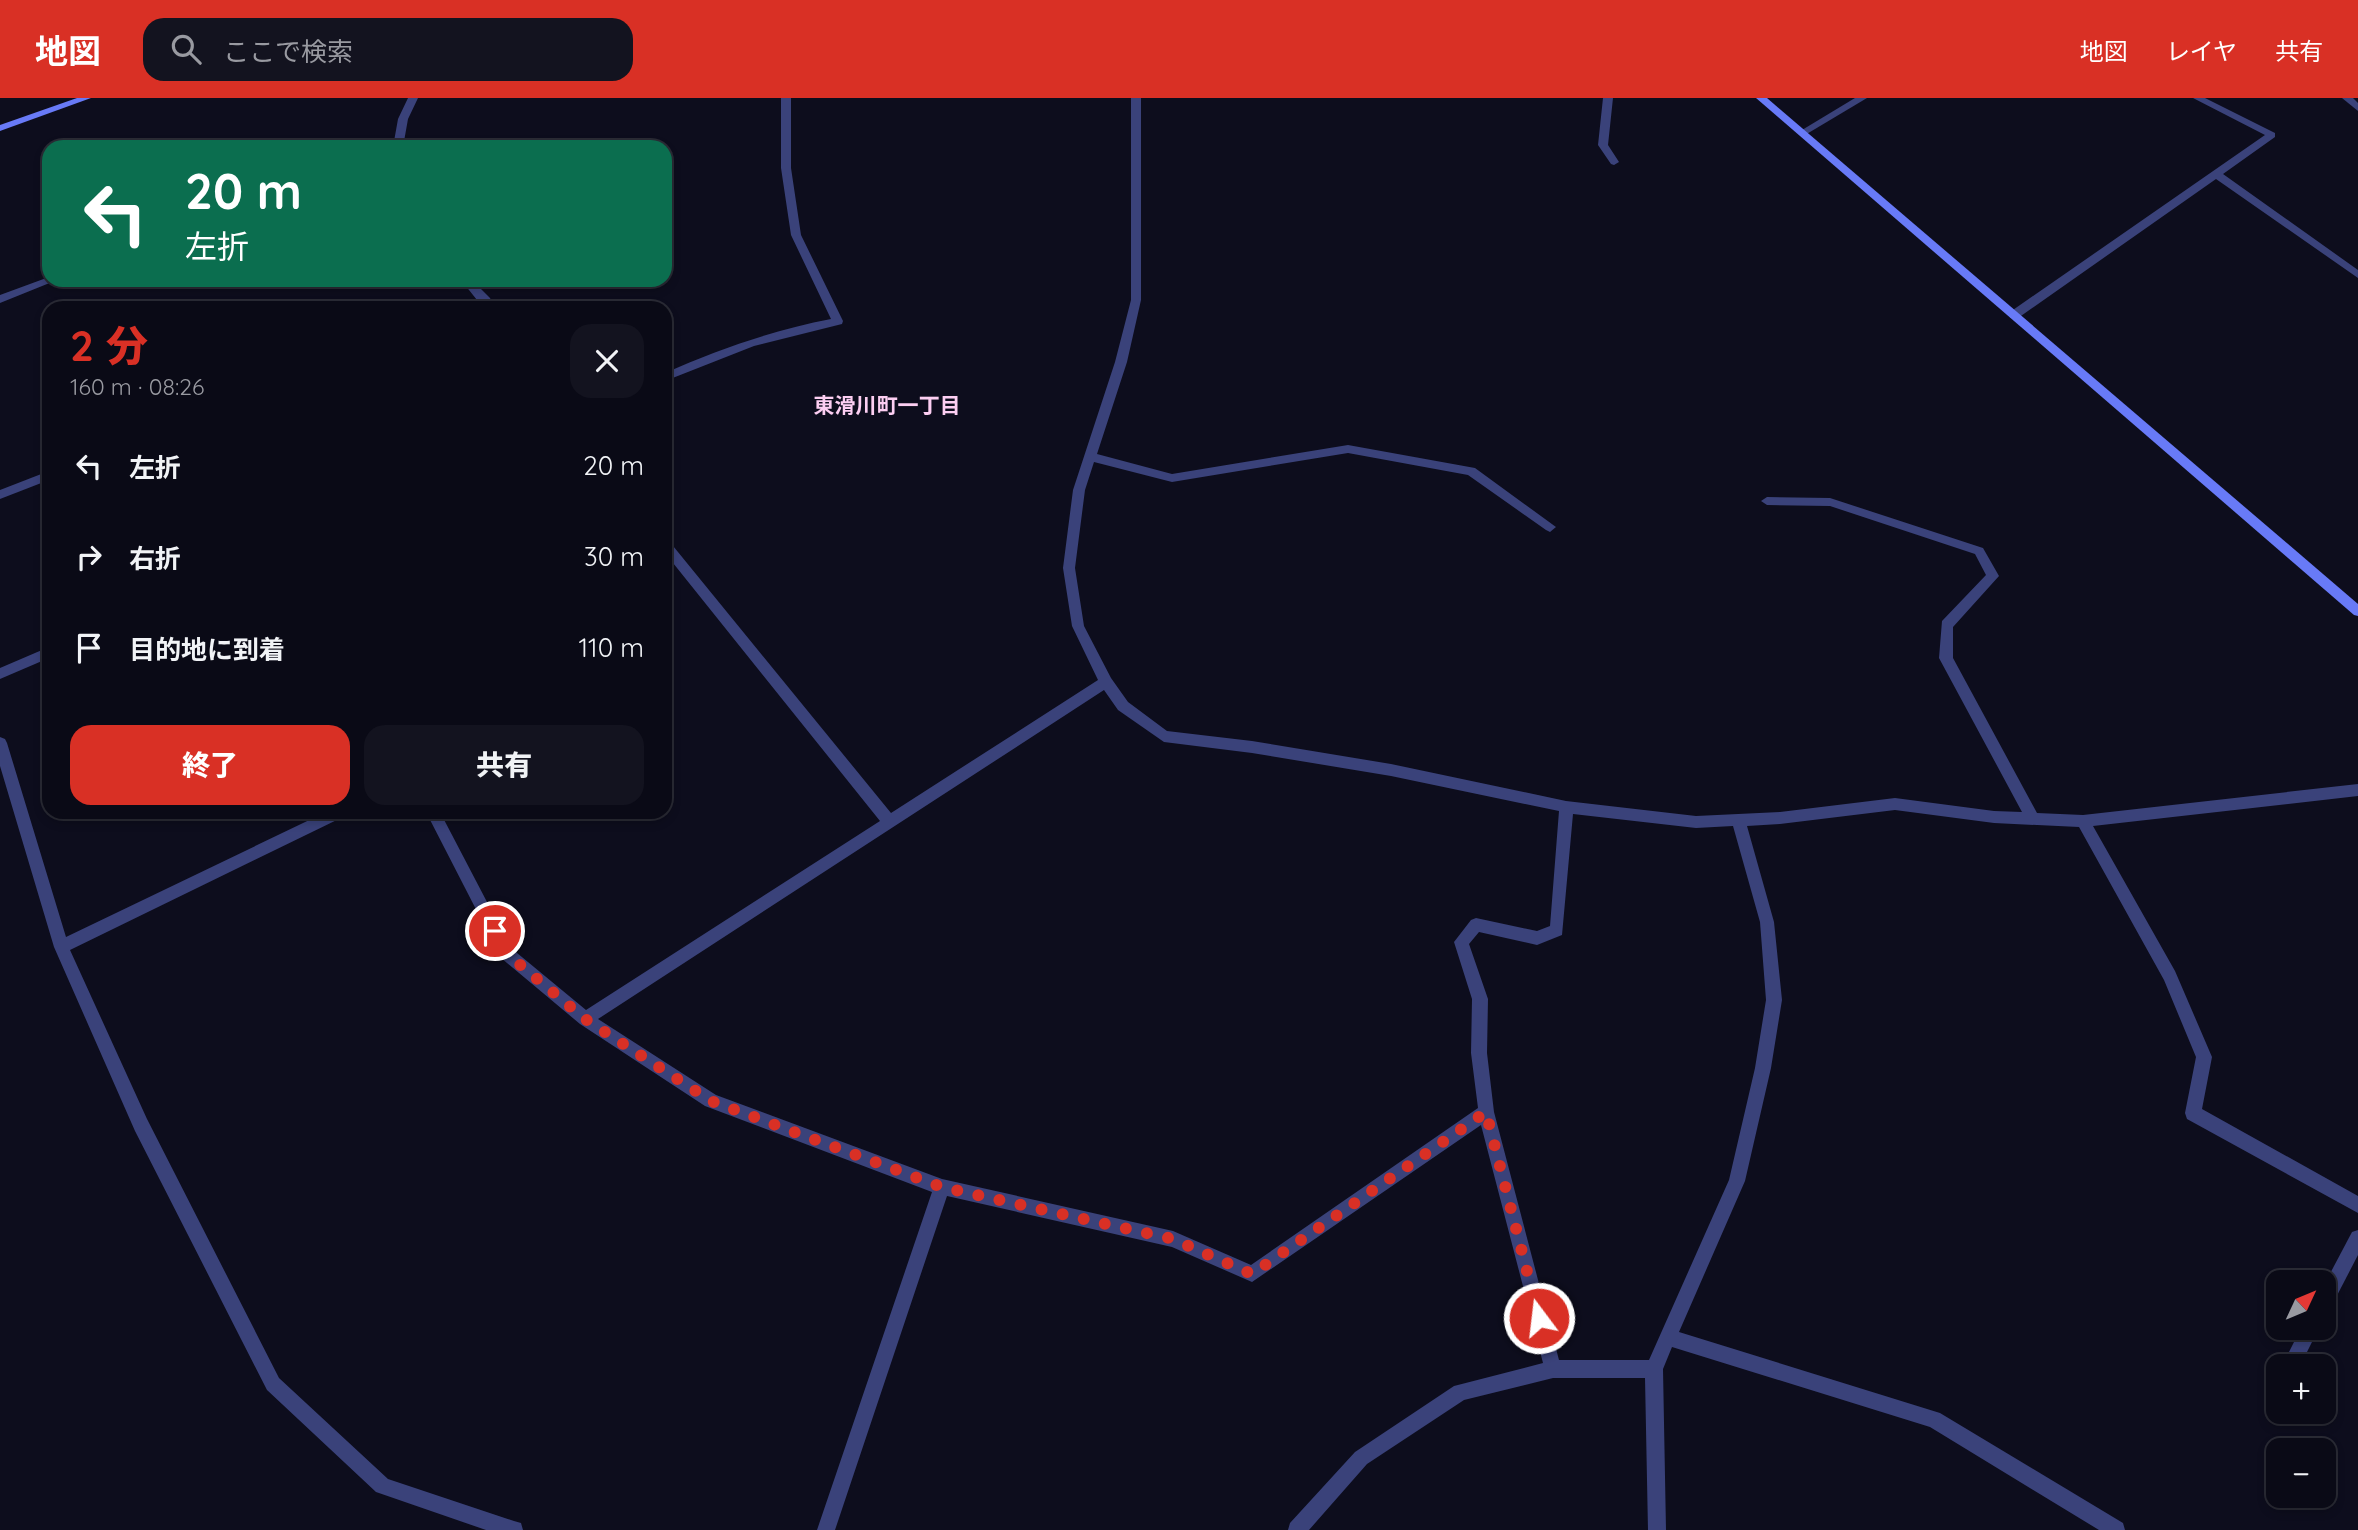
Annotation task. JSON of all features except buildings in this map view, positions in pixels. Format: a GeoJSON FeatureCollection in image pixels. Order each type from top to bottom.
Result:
{"type":"FeatureCollection","features":[{"type":"Feature","properties":{"kind":"street"},"geometry":{"type":"LineString","coordinates":[[1,126],[86,98]]}},
{"type":"Feature","properties":{"kind":"street"},"geometry":{"type":"LineString","coordinates":[[399,140],[403,119],[413,98]]}},
{"type":"Feature","properties":{"kind":"street"},"geometry":{"type":"LineString","coordinates":[[672,374],[716,354],[792,329],[838,321],[796,235],[786,168],[786,98]]}},
{"type":"Feature","properties":{"kind":"street"},"geometry":{"type":"LineString","coordinates":[[1136,98],[1136,300],[1121,362],[1079,490],[1069,568],[1078,626],[1106,682],[1123,706],[1164,737],[1252,747],[1391,770],[1566,807],[1696,822],[1780,818],[1895,804],[1994,817],[2084,821],[2358,790]]}},
{"type":"Feature","properties":{"kind":"street"},"geometry":{"type":"LineString","coordinates":[[1608,98],[1603,145],[1614,162]]}},
{"type":"Feature","properties":{"kind":"street"},"geometry":{"type":"LineString","coordinates":[[1761,98],[2358,611]]}},
{"type":"Feature","properties":{"kind":"street"},"geometry":{"type":"LineString","coordinates":[[1802,133],[1862,98]]}},
{"type":"Feature","properties":{"kind":"street"},"geometry":{"type":"LineString","coordinates":[[2014,315],[2272,135],[2198,98]]}},
{"type":"Feature","properties":{"kind":"street"},"geometry":{"type":"LineString","coordinates":[[2347,98],[2358,108]]}},
{"type":"Feature","properties":{"kind":"street"},"geometry":{"type":"LineString","coordinates":[[2216,174],[2358,275]]}},
{"type":"Feature","properties":{"kind":"street"},"geometry":{"type":"LineString","coordinates":[[0,299],[42,284]]}},
{"type":"Feature","properties":{"kind":"street"},"geometry":{"type":"LineString","coordinates":[[472,287],[485,301]]}},
{"type":"Feature","properties":{"kind":"street"},"geometry":{"type":"LineString","coordinates":[[1090,457],[1172,478],[1348,449],[1471,471],[1550,527]]}},
{"type":"Feature","properties":{"kind":"street"},"geometry":{"type":"LineString","coordinates":[[0,495],[42,478]]}},
{"type":"Feature","properties":{"kind":"street"},"geometry":{"type":"LineString","coordinates":[[1767,501],[1830,502],[1979,551],[1993,576],[1947,625],[1946,658],[2033,818]]}},
{"type":"Feature","properties":{"kind":"street"},"geometry":{"type":"LineString","coordinates":[[672,553],[889,821]]}},
{"type":"Feature","properties":{"kind":"street"},"geometry":{"type":"LineString","coordinates":[[0,674],[42,655]]}},
{"type":"Feature","properties":{"kind":"street"},"geometry":{"type":"LineString","coordinates":[[585,1019],[1106,682]]}},
{"type":"Feature","properties":{"kind":"street"},"geometry":{"type":"LineString","coordinates":[[0,743],[61,947],[141,1125],[273,1384],[382,1486],[514,1530]]}},
{"type":"Feature","properties":{"kind":"street"},"geometry":{"type":"LineString","coordinates":[[1553,1369],[1486,1112],[1479,1053],[1480,999],[1461,942],[1476,925],[1537,938],[1558,930],[1566,807]]}},
{"type":"Feature","properties":{"kind":"street"},"geometry":{"type":"LineString","coordinates":[[61,947],[326,819]]}},
{"type":"Feature","properties":{"kind":"street"},"geometry":{"type":"LineString","coordinates":[[437,819],[506,953],[585,1019],[711,1101],[942,1187],[1173,1239],[1252,1274],[1486,1112]]}},
{"type":"Feature","properties":{"kind":"street"},"geometry":{"type":"LineString","coordinates":[[1657,1530],[1654,1369],[1737,1181],[1763,1068],[1774,1000],[1767,922],[1738,820]]}},
{"type":"Feature","properties":{"kind":"street"},"geometry":{"type":"LineString","coordinates":[[2084,821],[2170,976],[2204,1057],[2193,1113],[2358,1205]]}},
{"type":"Feature","properties":{"kind":"street"},"geometry":{"type":"LineString","coordinates":[[826,1530],[942,1187]]}},
{"type":"Feature","properties":{"kind":"street"},"geometry":{"type":"LineString","coordinates":[[2336,1280],[2358,1238]]}},
{"type":"Feature","properties":{"kind":"street"},"geometry":{"type":"LineString","coordinates":[[1667,1337],[1934,1419],[2116,1530]]}},
{"type":"Feature","properties":{"kind":"street"},"geometry":{"type":"LineString","coordinates":[[2297,1354],[2305,1340]]}},
{"type":"Feature","properties":{"kind":"street"},"geometry":{"type":"LineString","coordinates":[[1297,1530],[1361,1458],[1460,1392],[1553,1369],[1654,1369]]}},
{"type":"Feature","properties":{"kind":"district","name":"東滑川町一丁目"},"geometry":{"type":"Point","coordinates":[887,406]}},
{"type":"Feature","properties":{"kind":"route"},"geometry":{"type":"LineString","coordinates":[[495,931],[506,953],[585,1019],[711,1101],[942,1187],[1173,1239],[1252,1274],[1486,1112],[1539,1318]]}}]}
